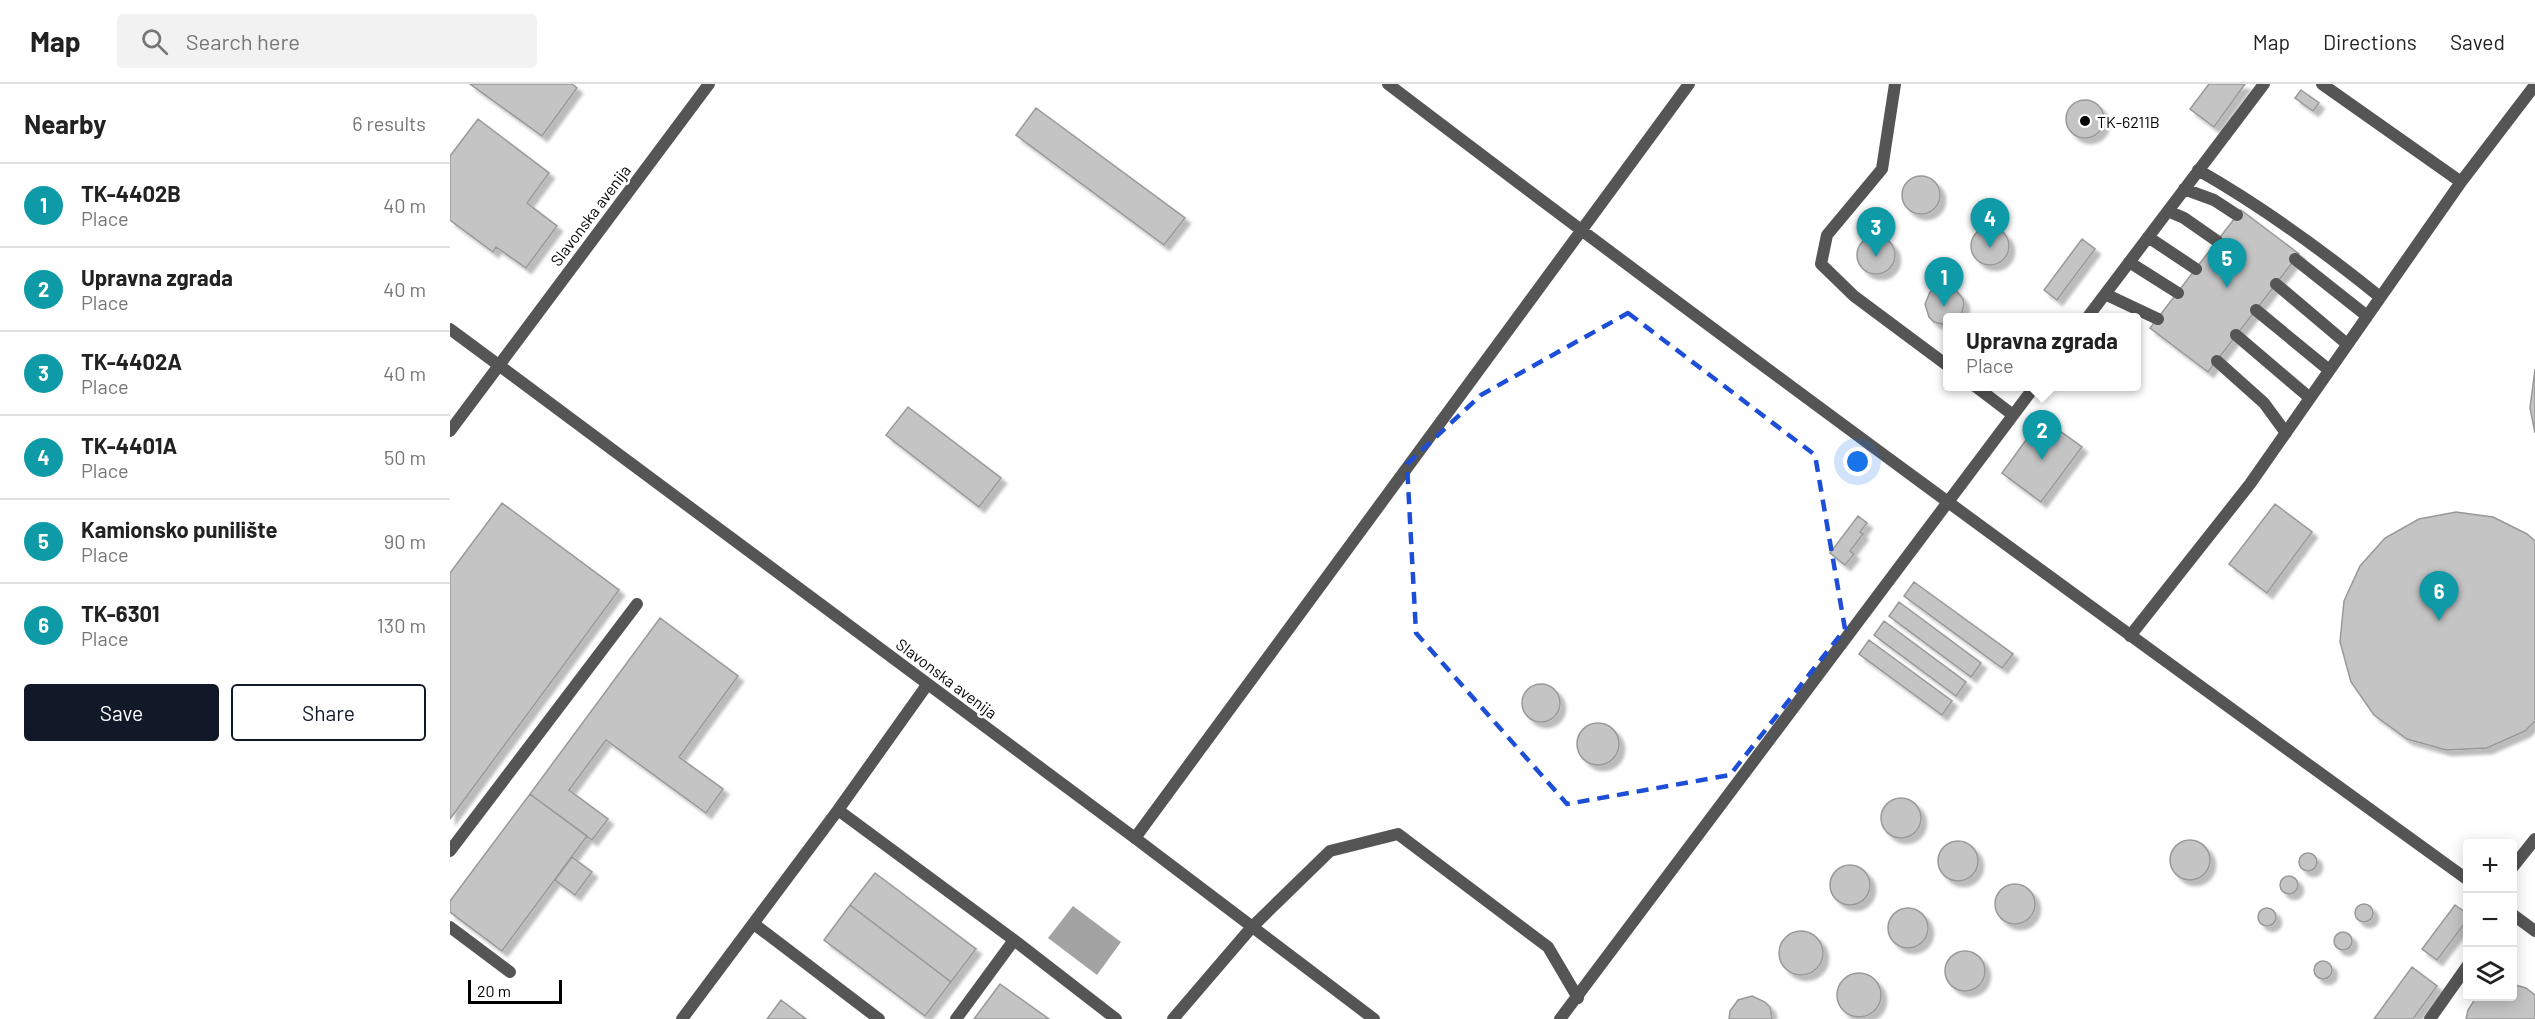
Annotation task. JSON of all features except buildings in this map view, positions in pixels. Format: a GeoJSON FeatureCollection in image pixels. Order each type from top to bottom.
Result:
{"type":"FeatureCollection","features":[{"type":"Feature","properties":{"kind":"street","name":"Slavonska avenija"},"geometry":{"type":"LineString","coordinates":[[450,431],[708,84]]}},
{"type":"Feature","properties":{"kind":"street"},"geometry":{"type":"LineString","coordinates":[[1388,84],[1581,231],[1947,503],[2463,876]]}},
{"type":"Feature","properties":{"kind":"street"},"geometry":{"type":"LineString","coordinates":[[1135,838],[1689,84]]}},
{"type":"Feature","properties":{"kind":"street"},"geometry":{"type":"LineString","coordinates":[[1894,84],[1882,169],[1827,236],[1821,264],[1854,296],[1943,363]]}},
{"type":"Feature","properties":{"kind":"street"},"geometry":{"type":"LineString","coordinates":[[2091,313],[2264,84]]}},
{"type":"Feature","properties":{"kind":"street"},"geometry":{"type":"LineString","coordinates":[[2322,84],[2461,182]]}},
{"type":"Feature","properties":{"kind":"street"},"geometry":{"type":"LineString","coordinates":[[2130,636],[2250,484],[2461,182],[2535,84]]}},
{"type":"Feature","properties":{"kind":"street"},"geometry":{"type":"LineString","coordinates":[[2198,170],[2230,188],[2319,248],[2380,297]]}},
{"type":"Feature","properties":{"kind":"street"},"geometry":{"type":"LineString","coordinates":[[2184,189],[2214,200],[2238,215]]}},
{"type":"Feature","properties":{"kind":"street"},"geometry":{"type":"LineString","coordinates":[[2168,211],[2184,218],[2217,241]]}},
{"type":"Feature","properties":{"kind":"street"},"geometry":{"type":"LineString","coordinates":[[2148,237],[2196,269]]}},
{"type":"Feature","properties":{"kind":"street"},"geometry":{"type":"LineString","coordinates":[[2295,259],[2367,316]]}},
{"type":"Feature","properties":{"kind":"street"},"geometry":{"type":"LineString","coordinates":[[2129,262],[2178,293]]}},
{"type":"Feature","properties":{"kind":"street"},"geometry":{"type":"LineString","coordinates":[[2276,284],[2347,344]]}},
{"type":"Feature","properties":{"kind":"street"},"geometry":{"type":"LineString","coordinates":[[2105,294],[2158,319]]}},
{"type":"Feature","properties":{"kind":"street"},"geometry":{"type":"LineString","coordinates":[[2256,310],[2329,370]]}},
{"type":"Feature","properties":{"kind":"street","name":"Slavonska avenija"},"geometry":{"type":"LineString","coordinates":[[450,329],[1135,838],[1374,1019]]}},
{"type":"Feature","properties":{"kind":"street"},"geometry":{"type":"LineString","coordinates":[[2236,335],[2310,398]]}},
{"type":"Feature","properties":{"kind":"street"},"geometry":{"type":"LineString","coordinates":[[2217,361],[2264,403],[2286,433]]}},
{"type":"Feature","properties":{"kind":"street"},"geometry":{"type":"LineString","coordinates":[[1980,391],[2013,415]]}},
{"type":"Feature","properties":{"kind":"street"},"geometry":{"type":"LineString","coordinates":[[1560,1019],[2032,391]]}},
{"type":"Feature","properties":{"kind":"street"},"geometry":{"type":"LineString","coordinates":[[450,851],[637,604]]}},
{"type":"Feature","properties":{"kind":"street"},"geometry":{"type":"LineString","coordinates":[[682,1019],[838,810],[927,685]]}},
{"type":"Feature","properties":{"kind":"street"},"geometry":{"type":"LineString","coordinates":[[838,810],[1014,940],[1116,1019]]}},
{"type":"Feature","properties":{"kind":"street"},"geometry":{"type":"LineString","coordinates":[[1173,1019],[1251,928],[1330,851],[1398,834],[1548,947],[1578,998]]}},
{"type":"Feature","properties":{"kind":"street"},"geometry":{"type":"LineString","coordinates":[[2517,861],[2535,838]]}},
{"type":"Feature","properties":{"kind":"street"},"geometry":{"type":"LineString","coordinates":[[2517,918],[2535,931]]}},
{"type":"Feature","properties":{"kind":"street"},"geometry":{"type":"LineString","coordinates":[[754,924],[879,1019]]}},
{"type":"Feature","properties":{"kind":"street"},"geometry":{"type":"LineString","coordinates":[[450,927],[510,972]]}},
{"type":"Feature","properties":{"kind":"street"},"geometry":{"type":"LineString","coordinates":[[956,1019],[1014,940]]}},
{"type":"Feature","properties":{"kind":"street"},"geometry":{"type":"LineString","coordinates":[[2430,1019],[2463,972]]}},
{"type":"Feature","properties":{"kind":"highlighted area"},"geometry":{"type":"Polygon","coordinates":[[[1628,313],[1815,455],[1845,629],[1730,775],[1567,804],[1416,633],[1407,464],[1481,395],[1628,313]]]}},
{"type":"Feature","properties":{"kind":"shaded area"},"geometry":{"type":"Polygon","coordinates":[[[1073,906],[1121,942],[1097,975],[1048,938],[1073,906]]]}},
{"type":"Feature","properties":{"kind":"place","name":"TK-6211B"},"geometry":{"type":"Point","coordinates":[2085,121]}},
{"type":"Feature","properties":{"kind":"place","name":"TK-4401A"},"geometry":{"type":"Point","coordinates":[1990,248]}},
{"type":"Feature","properties":{"kind":"place","name":"TK-4402A"},"geometry":{"type":"Point","coordinates":[1876,257]}},
{"type":"Feature","properties":{"kind":"place","name":"Kamionsko punilište"},"geometry":{"type":"Point","coordinates":[2227,288]}},
{"type":"Feature","properties":{"kind":"place","name":"TK-4402B"},"geometry":{"type":"Point","coordinates":[1944,307]}},
{"type":"Feature","properties":{"kind":"place","name":"Upravna zgrada"},"geometry":{"type":"Point","coordinates":[2042,460]}},
{"type":"Feature","properties":{"kind":"place","name":"TK-6301"},"geometry":{"type":"Point","coordinates":[2439,621]}}]}
